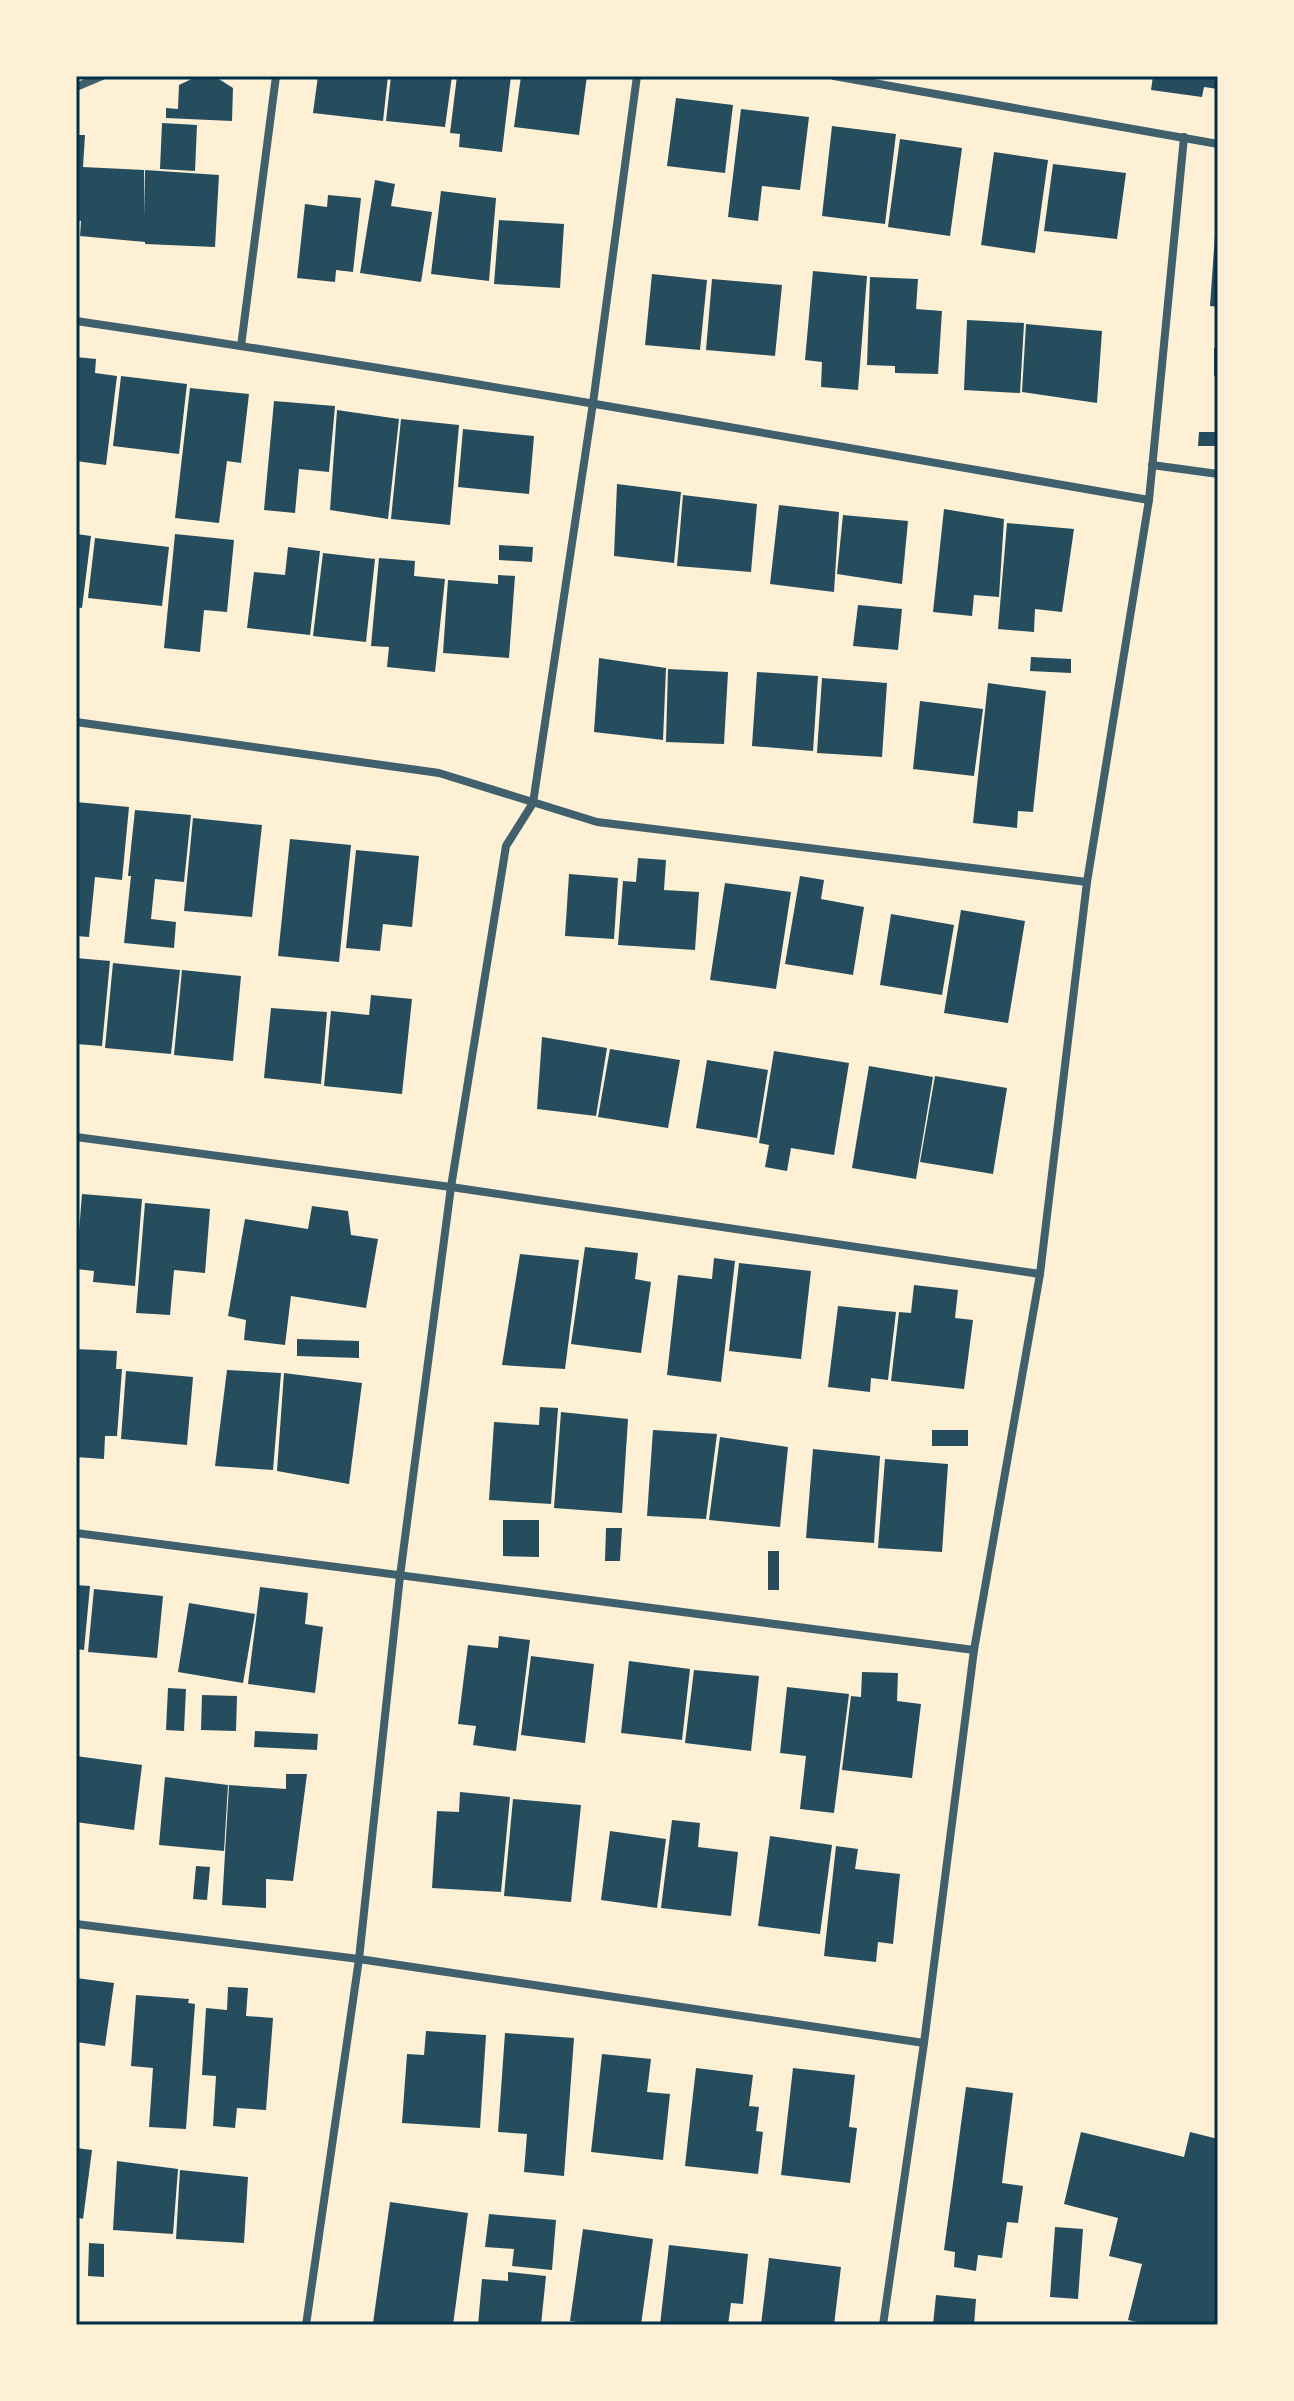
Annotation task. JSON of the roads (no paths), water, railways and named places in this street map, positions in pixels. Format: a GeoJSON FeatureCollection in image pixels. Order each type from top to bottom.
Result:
{"type":"FeatureCollection","features":[{"type":"Feature","properties":{"kind":"street"},"geometry":{"type":"LineString","coordinates":[[76,87],[102,76]]}},
{"type":"Feature","properties":{"kind":"street"},"geometry":{"type":"LineString","coordinates":[[241,346],[276,76]]}},
{"type":"Feature","properties":{"kind":"street"},"geometry":{"type":"LineString","coordinates":[[306,2325],[359,1959],[400,1576],[451,1187],[506,846],[533,803],[593,403],[637,76]]}},
{"type":"Feature","properties":{"kind":"street"},"geometry":{"type":"LineString","coordinates":[[834,76],[1218,144]]}},
{"type":"Feature","properties":{"kind":"street"},"geometry":{"type":"LineString","coordinates":[[883,2325],[924,2043],[974,1650],[1040,1274],[1087,882],[1149,500],[1184,137]]}},
{"type":"Feature","properties":{"kind":"street"},"geometry":{"type":"LineString","coordinates":[[76,321],[593,403],[1149,500]]}},
{"type":"Feature","properties":{"kind":"street"},"geometry":{"type":"LineString","coordinates":[[1152,465],[1218,474]]}},
{"type":"Feature","properties":{"kind":"street"},"geometry":{"type":"LineString","coordinates":[[76,722],[439,773],[597,822],[1087,882]]}},
{"type":"Feature","properties":{"kind":"street"},"geometry":{"type":"LineString","coordinates":[[76,1137],[451,1187],[1040,1274]]}},
{"type":"Feature","properties":{"kind":"street"},"geometry":{"type":"LineString","coordinates":[[76,1533],[974,1650]]}},
{"type":"Feature","properties":{"kind":"street"},"geometry":{"type":"LineString","coordinates":[[76,1924],[359,1959],[924,2043]]}}]}
